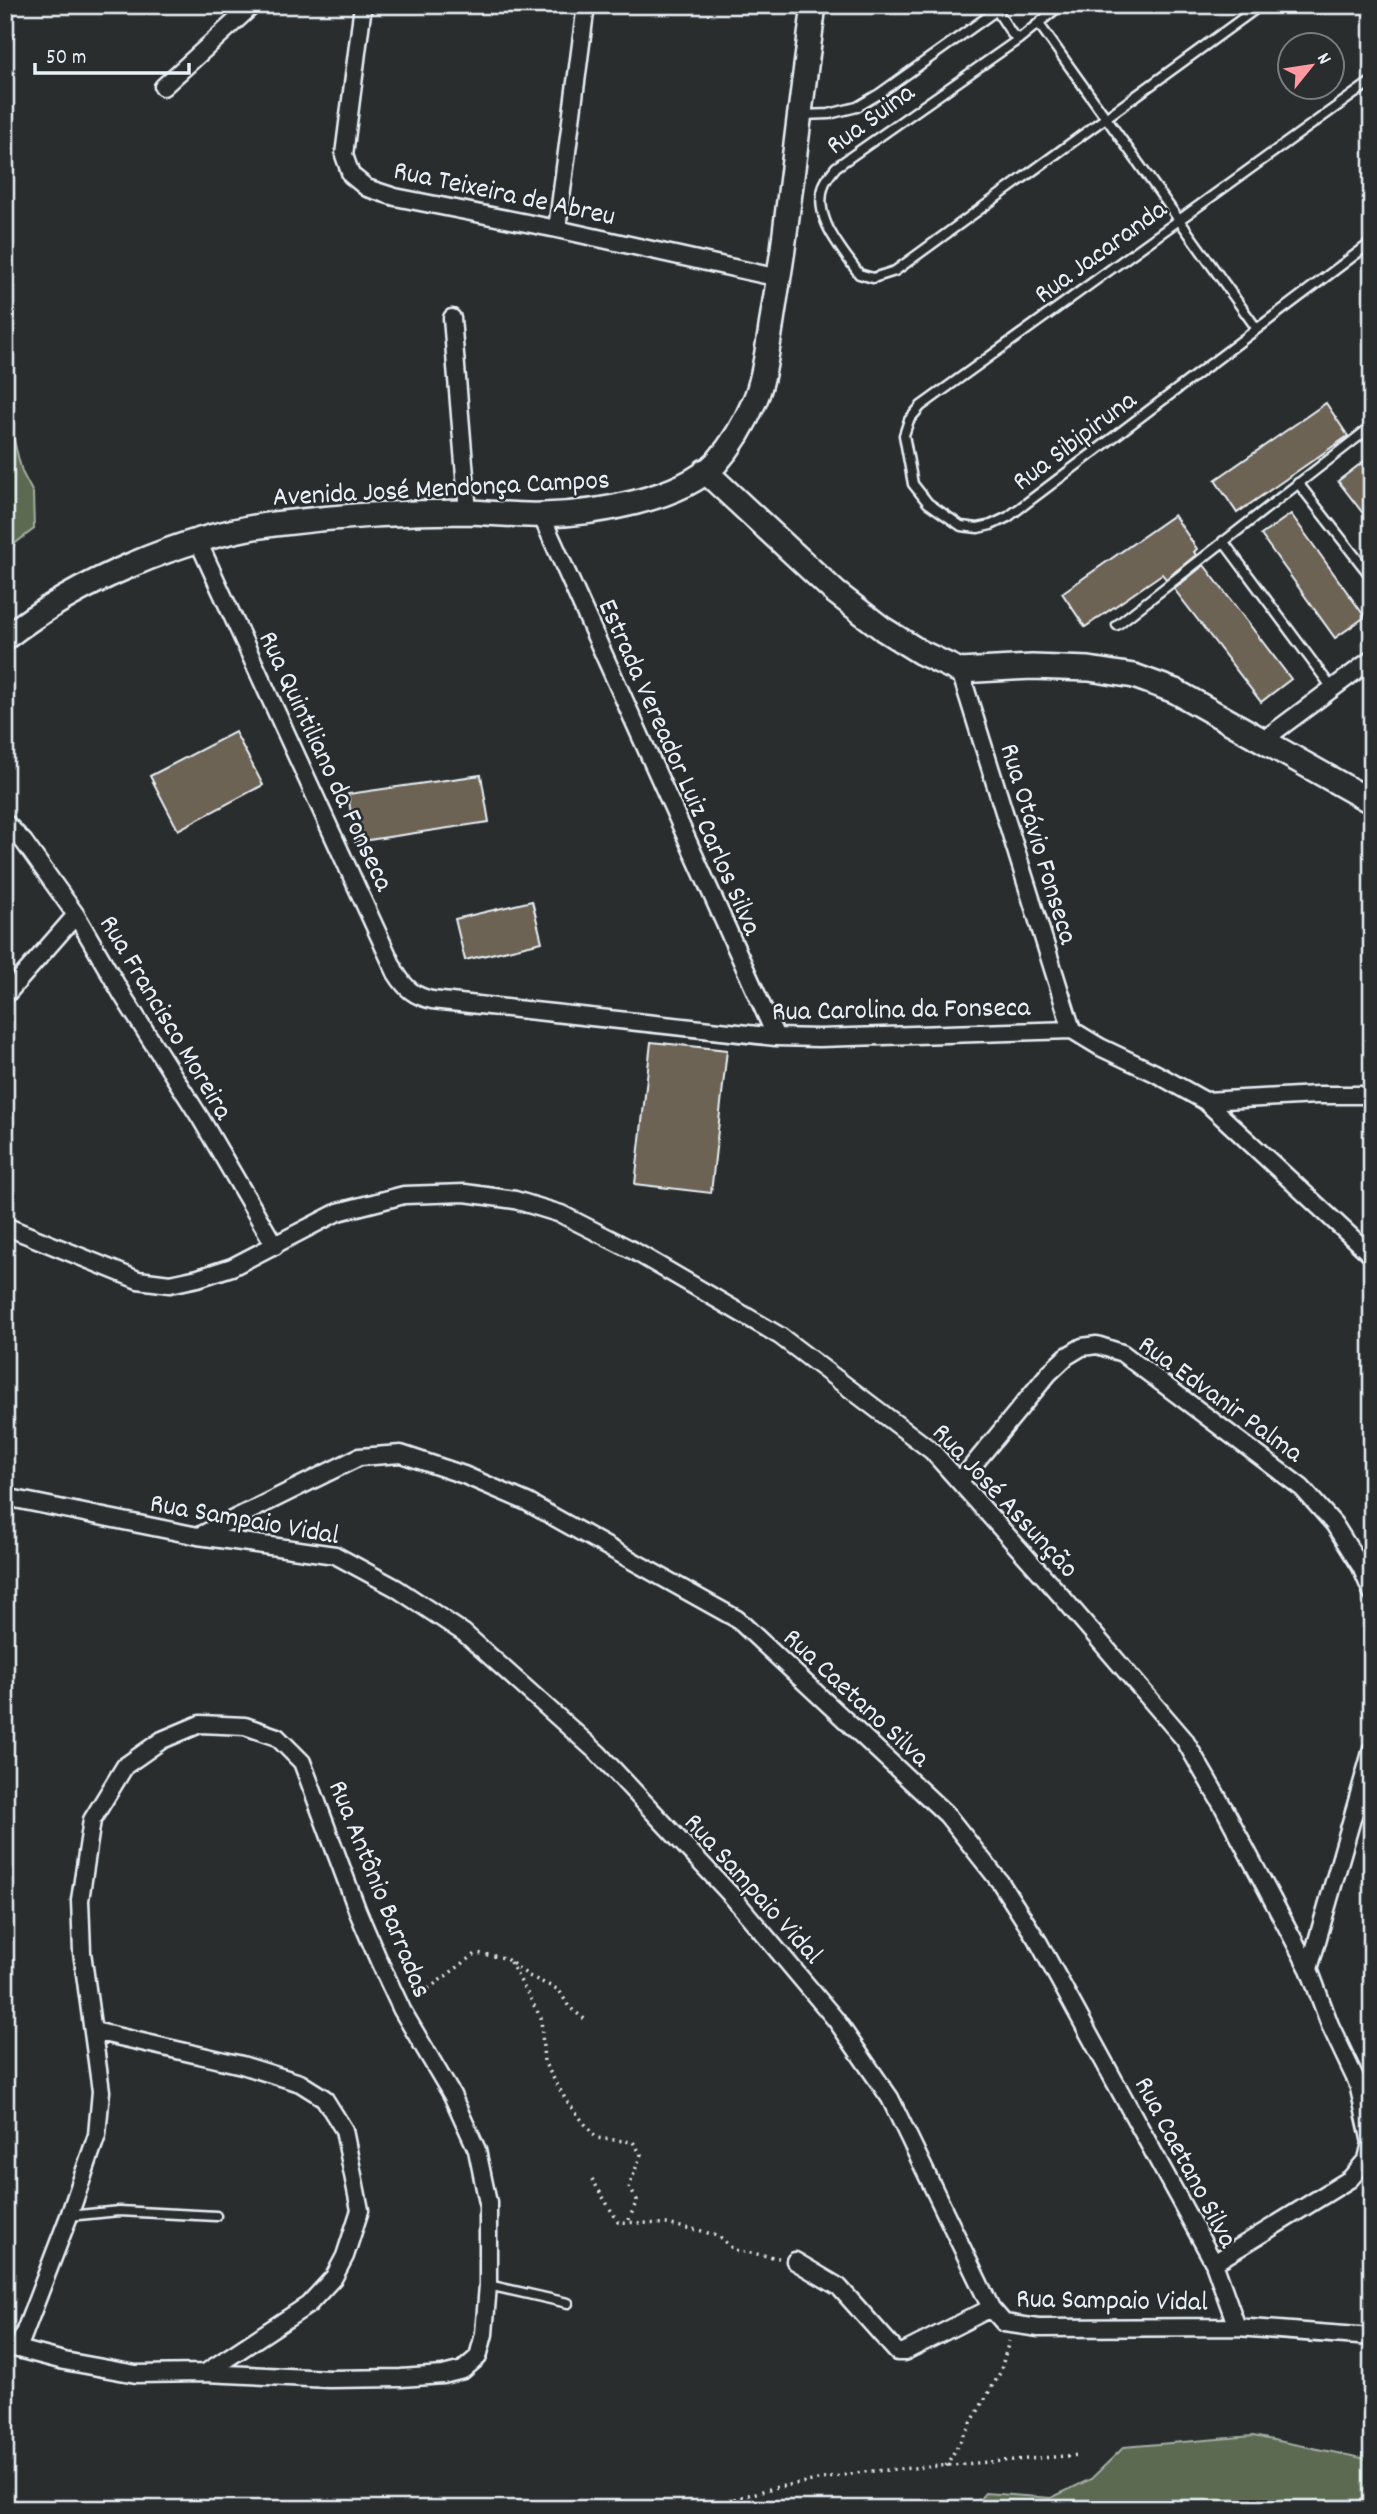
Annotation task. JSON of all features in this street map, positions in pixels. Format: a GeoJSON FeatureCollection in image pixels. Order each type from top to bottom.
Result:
{"type":"FeatureCollection","features":[{"type":"Feature","properties":{"kind":"main road","name":"Avenida José Mendonça Campos"},"geometry":{"type":"LineString","coordinates":[[5,638],[28,620],[69,595],[116,571],[198,541],[271,524],[341,517],[468,512],[541,515],[589,511],[643,500],[680,487],[705,471],[716,462],[740,428],[763,378],[779,278],[814,5]]}},
{"type":"Feature","properties":{"kind":"main road"},"geometry":{"type":"LineString","coordinates":[[705,471],[835,592],[883,629],[920,652],[960,671],[1032,667],[1077,668],[1134,676],[1175,691],[1372,802]]}},
{"type":"Feature","properties":{"kind":"street"},"geometry":{"type":"LineString","coordinates":[[163,87],[253,5]]}},
{"type":"Feature","properties":{"kind":"street","name":"Rua Teixeira de Abreu"},"geometry":{"type":"LineString","coordinates":[[363,5],[344,155],[351,175],[367,188],[395,197],[557,229],[779,278]]}},
{"type":"Feature","properties":{"kind":"street"},"geometry":{"type":"LineString","coordinates":[[557,229],[586,5]]}},
{"type":"Feature","properties":{"kind":"street"},"geometry":{"type":"LineString","coordinates":[[452,318],[468,512]]}},
{"type":"Feature","properties":{"kind":"street","name":"Estrada Vereador Luiz Carlos Silva"},"geometry":{"type":"LineString","coordinates":[[541,515],[776,1037]]}},
{"type":"Feature","properties":{"kind":"street","name":"Rua Quintiliano da Fonseca"},"geometry":{"type":"LineString","coordinates":[[198,541],[396,973],[405,987],[416,996]]}},
{"type":"Feature","properties":{"kind":"street"},"geometry":{"type":"LineString","coordinates":[[1262,741],[1372,659]]}},
{"type":"Feature","properties":{"kind":"street","name":"Rua Otávio Fonseca"},"geometry":{"type":"LineString","coordinates":[[960,671],[1072,1030]]}},
{"type":"Feature","properties":{"kind":"street","name":"Rua Francisco Moreira"},"geometry":{"type":"LineString","coordinates":[[5,822],[24,842],[76,915],[275,1246]]}},
{"type":"Feature","properties":{"kind":"street"},"geometry":{"type":"LineString","coordinates":[[5,996],[76,915]]}},
{"type":"Feature","properties":{"kind":"street","name":"Rua Carolina da Fonseca"},"geometry":{"type":"LineString","coordinates":[[416,996],[432,1000],[776,1037],[1072,1030]]}},
{"type":"Feature","properties":{"kind":"street"},"geometry":{"type":"LineString","coordinates":[[1072,1030],[1205,1101],[1372,1256]]}},
{"type":"Feature","properties":{"kind":"street"},"geometry":{"type":"LineString","coordinates":[[1205,1101],[1372,1095]]}},
{"type":"Feature","properties":{"kind":"street","name":"Rua José Assunção"},"geometry":{"type":"LineString","coordinates":[[5,1226],[138,1280],[170,1284],[233,1267],[338,1212],[404,1195],[465,1193],[515,1200],[561,1214],[634,1251],[780,1336],[932,1451],[1184,1739],[1225,1810],[1309,1969],[1329,2025],[1358,2084],[1371,2143],[1367,2159],[1350,2179],[1214,2263]]}},
{"type":"Feature","properties":{"kind":"street","name":"Rua Edvanir Palma"},"geometry":{"type":"LineString","coordinates":[[960,1480],[1049,1373],[1082,1347],[1097,1345],[1122,1353],[1302,1488],[1334,1524],[1361,1567],[1372,1593]]}},
{"type":"Feature","properties":{"kind":"street","name":"Rua Caetano Silva"},"geometry":{"type":"LineString","coordinates":[[198,1536],[359,1457],[401,1454],[464,1475],[527,1502],[737,1619],[947,1815],[1000,1882],[1040,1943],[1214,2263],[1237,2327]]}},
{"type":"Feature","properties":{"kind":"street","name":"Rua Sampaio Vidal"},"geometry":{"type":"LineString","coordinates":[[5,1497],[198,1536],[335,1555],[396,1588],[464,1633],[598,1753],[731,1895],[836,2020],[890,2098],[991,2308],[1004,2323],[1039,2329],[1237,2327],[1372,2337]]}},
{"type":"Feature","properties":{"kind":"street","name":"Rua Antônio Barradas"},"geometry":{"type":"LineString","coordinates":[[200,1724],[246,1726],[278,1737],[302,1762],[358,1912],[402,2010],[452,2095],[477,2150],[488,2203],[488,2285],[484,2334],[478,2357],[463,2370],[443,2375],[329,2379],[205,2373],[136,2374],[64,2361],[12,2347],[69,2216],[97,2135],[101,2091],[94,2031],[82,1952],[80,1900],[92,1820],[125,1766],[162,1740],[200,1724]]}},
{"type":"Feature","properties":{"kind":"street"},"geometry":{"type":"LineString","coordinates":[[1309,1969],[1372,1749]]}},
{"type":"Feature","properties":{"kind":"street"},"geometry":{"type":"LineString","coordinates":[[94,2031],[242,2064],[300,2084],[324,2098],[344,2130],[360,2210],[345,2256],[334,2277],[308,2305],[205,2373]]}},
{"type":"Feature","properties":{"kind":"street"},"geometry":{"type":"LineString","coordinates":[[795,2260],[839,2287],[897,2352],[904,2352],[991,2308]]}},
{"type":"Feature","properties":{"kind":"lane"},"geometry":{"type":"LineString","coordinates":[[1061,5],[1049,9],[1039,24],[1257,329],[1372,242]]}},
{"type":"Feature","properties":{"kind":"lane"},"geometry":{"type":"LineString","coordinates":[[1106,118],[1261,5]]}},
{"type":"Feature","properties":{"kind":"lane"},"geometry":{"type":"LineString","coordinates":[[800,115],[829,114],[856,107],[879,94],[1001,8],[1012,34],[1019,39]]}},
{"type":"Feature","properties":{"kind":"lane","name":"Rua Suina"},"geometry":{"type":"LineString","coordinates":[[1039,24],[836,166],[824,184],[821,201],[825,223],[859,274],[873,278],[895,271],[1106,118]]}},
{"type":"Feature","properties":{"kind":"lane","name":"Rua Jacaranda"},"geometry":{"type":"LineString","coordinates":[[913,484],[904,435],[909,420],[921,406],[1372,81]]}},
{"type":"Feature","properties":{"kind":"lane","name":"Rua Sibipiruna"},"geometry":{"type":"LineString","coordinates":[[913,484],[928,503],[961,526],[978,528],[991,525],[1007,517],[1257,329]]}},
{"type":"Feature","properties":{"kind":"lane"},"geometry":{"type":"LineString","coordinates":[[1117,625],[1372,426]]}},
{"type":"Feature","properties":{"kind":"lane"},"geometry":{"type":"LineString","coordinates":[[1298,483],[1372,578]]}},
{"type":"Feature","properties":{"kind":"lane"},"geometry":{"type":"LineString","coordinates":[[1223,541],[1332,688]]}},
{"type":"Feature","properties":{"kind":"lane"},"geometry":{"type":"LineString","coordinates":[[69,2216],[119,2211],[216,2216]]}},
{"type":"Feature","properties":{"kind":"lane"},"geometry":{"type":"LineString","coordinates":[[488,2285],[568,2304]]}},
{"type":"Feature","properties":{"kind":"path"},"geometry":{"type":"LineString","coordinates":[[402,2010],[477,1953],[505,1958],[529,1976],[559,1990],[569,2007],[587,2021]]}},
{"type":"Feature","properties":{"kind":"path"},"geometry":{"type":"LineString","coordinates":[[510,1962],[541,2018],[544,2062],[566,2100],[596,2138],[633,2142],[641,2154],[629,2187],[637,2200],[628,2222]]}},
{"type":"Feature","properties":{"kind":"path"},"geometry":{"type":"LineString","coordinates":[[592,2179],[618,2222],[666,2224],[702,2231],[720,2236],[734,2250],[795,2260]]}},
{"type":"Feature","properties":{"kind":"path"},"geometry":{"type":"LineString","coordinates":[[946,2466],[1000,2373],[1013,2326]]}},
{"type":"Feature","properties":{"kind":"path"},"geometry":{"type":"LineString","coordinates":[[701,2509],[773,2488],[849,2474],[1079,2455]]}},
{"type":"Feature","properties":{"kind":"green space"},"geometry":{"type":"Polygon","coordinates":[[[5,426],[13,437],[22,472],[33,493],[34,529],[9,548],[5,545],[5,426]]]}},
{"type":"Feature","properties":{"kind":"green space"},"geometry":{"type":"Polygon","coordinates":[[[1253,2436],[1372,2460],[1372,2509],[971,2509],[985,2493],[1051,2498],[1091,2479],[1124,2447],[1253,2436]]]}},
{"type":"Feature","properties":{"kind":"building"},"geometry":{"type":"Polygon","coordinates":[[[1326,403],[1348,436],[1237,513],[1215,480],[1326,403]]]}},
{"type":"Feature","properties":{"kind":"building"},"geometry":{"type":"Polygon","coordinates":[[[1372,455],[1372,525],[1338,481],[1372,455]]]}},
{"type":"Feature","properties":{"kind":"building"},"geometry":{"type":"Polygon","coordinates":[[[1291,514],[1365,617],[1335,638],[1261,535],[1291,514]]]}},
{"type":"Feature","properties":{"kind":"building"},"geometry":{"type":"Polygon","coordinates":[[[1174,515],[1197,549],[1194,552],[1196,555],[1166,579],[1162,574],[1085,627],[1062,593],[1174,515]]]}},
{"type":"Feature","properties":{"kind":"building"},"geometry":{"type":"Polygon","coordinates":[[[1204,565],[1291,679],[1261,702],[1174,589],[1204,565]]]}},
{"type":"Feature","properties":{"kind":"building"},"geometry":{"type":"Polygon","coordinates":[[[235,732],[263,785],[178,830],[150,776],[235,732]]]}},
{"type":"Feature","properties":{"kind":"building"},"geometry":{"type":"Polygon","coordinates":[[[481,775],[489,822],[355,842],[348,794],[481,775]]]}},
{"type":"Feature","properties":{"kind":"building"},"geometry":{"type":"Polygon","coordinates":[[[532,901],[542,942],[465,960],[455,919],[532,901]]]}},
{"type":"Feature","properties":{"kind":"building"},"geometry":{"type":"Polygon","coordinates":[[[651,1042],[727,1050],[711,1193],[635,1184],[651,1042]]]}}]}
